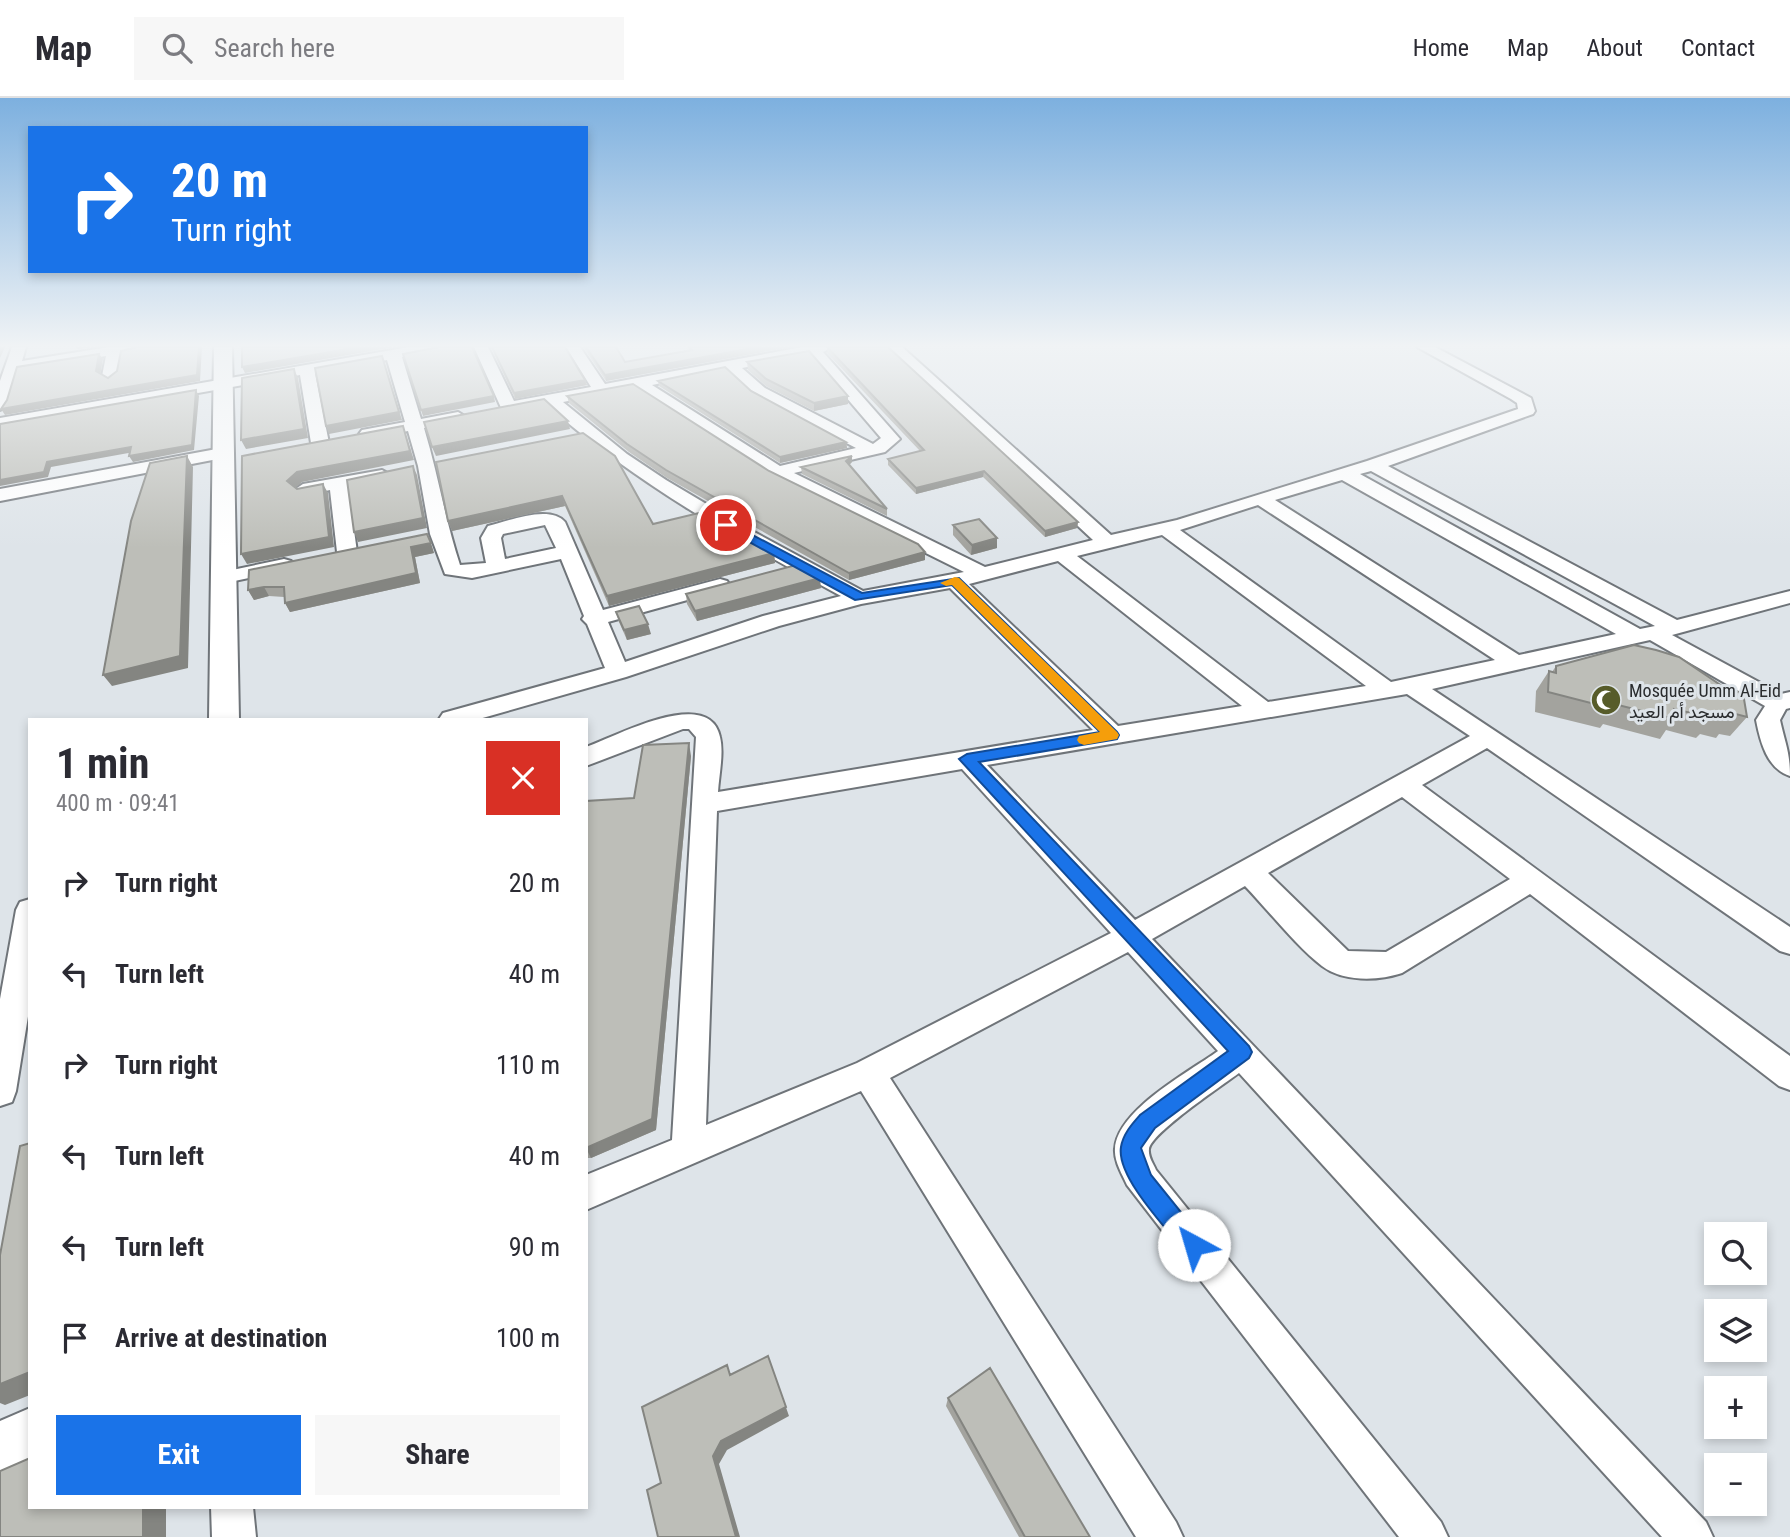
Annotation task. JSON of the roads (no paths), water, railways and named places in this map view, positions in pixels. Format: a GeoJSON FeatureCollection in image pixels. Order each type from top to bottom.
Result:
{"type":"FeatureCollection","features":[{"type":"Feature","properties":{"kind":"street"},"geometry":{"type":"LineString","coordinates":[[0,423],[52,414]]}},
{"type":"Feature","properties":{"kind":"street"},"geometry":{"type":"LineString","coordinates":[[224,414],[224,718]]}},
{"type":"Feature","properties":{"kind":"street"},"geometry":{"type":"LineString","coordinates":[[319,414],[327,441],[468,415]]}},
{"type":"Feature","properties":{"kind":"street"},"geometry":{"type":"LineString","coordinates":[[411,414],[434,535],[452,570],[467,573],[566,552]]}},
{"type":"Feature","properties":{"kind":"street"},"geometry":{"type":"LineString","coordinates":[[562,414],[579,435],[702,512],[860,598]]}},
{"type":"Feature","properties":{"kind":"street"},"geometry":{"type":"LineString","coordinates":[[687,414],[777,472],[983,574]]}},
{"type":"Feature","properties":{"kind":"street"},"geometry":{"type":"LineString","coordinates":[[804,414],[872,450]]}},
{"type":"Feature","properties":{"kind":"street"},"geometry":{"type":"LineString","coordinates":[[777,472],[872,450],[888,442],[891,439],[889,433],[873,414]]}},
{"type":"Feature","properties":{"kind":"street"},"geometry":{"type":"LineString","coordinates":[[966,414],[1107,541]]}},
{"type":"Feature","properties":{"kind":"street"},"geometry":{"type":"LineString","coordinates":[[455,718],[618,672],[771,621],[860,598],[955,581],[1107,541],[1166,529],[1373,465],[1518,414]]}},
{"type":"Feature","properties":{"kind":"street"},"geometry":{"type":"LineString","coordinates":[[0,495],[226,458]]}},
{"type":"Feature","properties":{"kind":"street"},"geometry":{"type":"LineString","coordinates":[[1373,465],[1654,632]]}},
{"type":"Feature","properties":{"kind":"street"},"geometry":{"type":"LineString","coordinates":[[303,490],[420,467]]}},
{"type":"Feature","properties":{"kind":"street"},"geometry":{"type":"LineString","coordinates":[[1344,473],[1784,702],[1768,720],[1773,745],[1790,767]]}},
{"type":"Feature","properties":{"kind":"street"},"geometry":{"type":"LineString","coordinates":[[338,484],[347,552]]}},
{"type":"Feature","properties":{"kind":"street"},"geometry":{"type":"LineString","coordinates":[[1260,498],[1515,663]]}},
{"type":"Feature","properties":{"kind":"street"},"geometry":{"type":"LineString","coordinates":[[497,567],[492,532],[498,528],[552,520],[557,524],[593,619],[618,672]]}},
{"type":"Feature","properties":{"kind":"street"},"geometry":{"type":"LineString","coordinates":[[1166,529],[1399,688],[1488,737],[1790,943]]}},
{"type":"Feature","properties":{"kind":"street"},"geometry":{"type":"LineString","coordinates":[[1062,554],[1264,710]]}},
{"type":"Feature","properties":{"kind":"street"},"geometry":{"type":"LineString","coordinates":[[225,577],[306,560]]}},
{"type":"Feature","properties":{"kind":"street"},"geometry":{"type":"LineString","coordinates":[[774,572],[800,565]]}},
{"type":"Feature","properties":{"kind":"street"},"geometry":{"type":"LineString","coordinates":[[955,581],[1112,735]]}},
{"type":"Feature","properties":{"kind":"street"},"geometry":{"type":"LineString","coordinates":[[593,619],[735,582]]}},
{"type":"Feature","properties":{"kind":"street"},"geometry":{"type":"LineString","coordinates":[[706,803],[1399,688],[1654,632],[1790,597]]}},
{"type":"Feature","properties":{"kind":"street"},"geometry":{"type":"LineString","coordinates":[[588,756],[680,721],[702,725],[708,737],[688,1150]]}},
{"type":"Feature","properties":{"kind":"street"},"geometry":{"type":"LineString","coordinates":[[588,1192],[868,1073],[1132,936],[1488,737]]}},
{"type":"Feature","properties":{"kind":"street"},"geometry":{"type":"LineString","coordinates":[[967,759],[1690,1537]]}},
{"type":"Feature","properties":{"kind":"street"},"geometry":{"type":"LineString","coordinates":[[1404,785],[1790,1075]]}},
{"type":"Feature","properties":{"kind":"street"},"geometry":{"type":"LineString","coordinates":[[1249,872],[1333,958],[1344,964],[1370,967],[1391,964],[1531,880]]}},
{"type":"Feature","properties":{"kind":"street"},"geometry":{"type":"LineString","coordinates":[[0,1091],[28,922]]}},
{"type":"Feature","properties":{"kind":"street"},"geometry":{"type":"LineString","coordinates":[[1242,1052],[1148,1121],[1136,1134],[1130,1148],[1134,1163],[1144,1182],[1426,1537]]}},
{"type":"Feature","properties":{"kind":"street"},"geometry":{"type":"LineString","coordinates":[[868,1073],[1161,1537]]}},
{"type":"Feature","properties":{"kind":"street"},"geometry":{"type":"LineString","coordinates":[[0,1447],[28,1435]]}},
{"type":"Feature","properties":{"kind":"street"},"geometry":{"type":"LineString","coordinates":[[232,1509],[234,1537]]}},
{"type":"Feature","properties":{"kind":"place","name":"Mosquée Umm Al-Eid مسجد أم العيد"},"geometry":{"type":"Point","coordinates":[1606,700]}}]}
